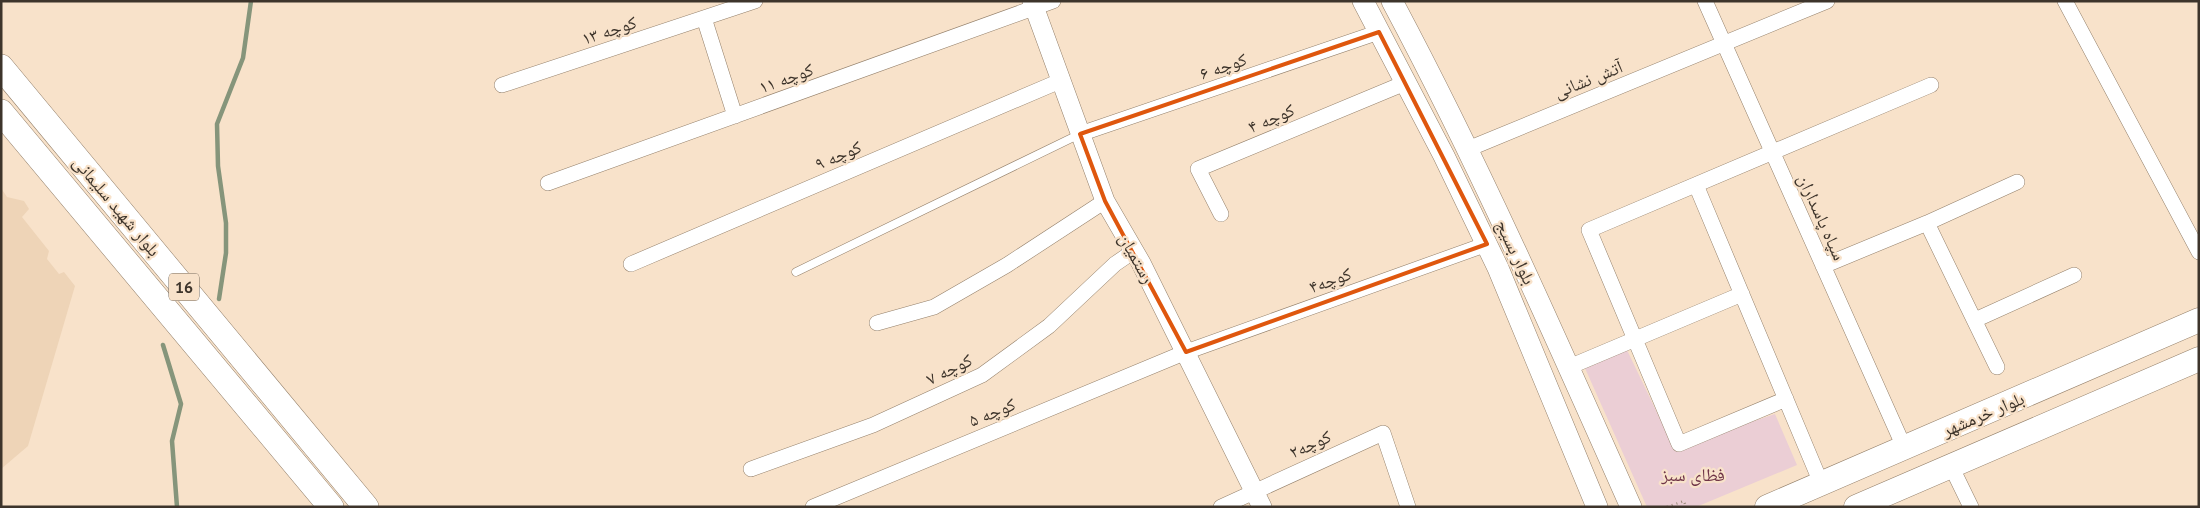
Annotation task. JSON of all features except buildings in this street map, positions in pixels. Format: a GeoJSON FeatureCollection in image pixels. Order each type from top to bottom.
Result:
{"type":"FeatureCollection","features":[{"type":"Feature","properties":{"kind":"highway","name":"بلوار شهید سلیمانی"},"geometry":{"type":"LineString","coordinates":[[1,67],[366,507]]}},
{"type":"Feature","properties":{"kind":"highway","name":"بلوار شهید سلیمانی"},"geometry":{"type":"LineString","coordinates":[[1,112],[331,507]]}},
{"type":"Feature","properties":{"kind":"main road","name":"بلوار بسیج"},"geometry":{"type":"LineString","coordinates":[[1363,1],[1444,156],[1487,244],[1597,507]]}},
{"type":"Feature","properties":{"kind":"main road","name":"بلوار بسیج"},"geometry":{"type":"LineString","coordinates":[[1392,1],[1468,149],[1569,366],[1631,507]]}},
{"type":"Feature","properties":{"kind":"main road"},"geometry":{"type":"LineString","coordinates":[[1444,156],[1468,149]]}},
{"type":"Feature","properties":{"kind":"main road","name":"بلوار خرمشهر"},"geometry":{"type":"LineString","coordinates":[[1767,507],[2199,320]]}},
{"type":"Feature","properties":{"kind":"main road","name":"بلوار خرمشهر"},"geometry":{"type":"LineString","coordinates":[[1858,506],[2199,359]]}},
{"type":"Feature","properties":{"kind":"main road"},"geometry":{"type":"LineString","coordinates":[[1965,421],[1981,453]]}},
{"type":"Feature","properties":{"kind":"street","name":"کوچه ۱۳"},"geometry":{"type":"LineString","coordinates":[[502,85],[755,1]]}},
{"type":"Feature","properties":{"kind":"street","name":"کوچه ۱۱"},"geometry":{"type":"LineString","coordinates":[[548,183],[1034,5],[1053,1]]}},
{"type":"Feature","properties":{"kind":"street","name":"سپاه پاسداران"},"geometry":{"type":"LineString","coordinates":[[1705,1],[1904,448]]}},
{"type":"Feature","properties":{"kind":"street","name":"آتش نشانی"},"geometry":{"type":"LineString","coordinates":[[1468,149],[1827,1]]}},
{"type":"Feature","properties":{"kind":"street"},"geometry":{"type":"LineString","coordinates":[[2065,1],[2199,252]]}},
{"type":"Feature","properties":{"kind":"street","name":"رستمیان"},"geometry":{"type":"LineString","coordinates":[[1034,5],[1105,201],[1134,251],[1186,352],[1262,507]]}},
{"type":"Feature","properties":{"kind":"street"},"geometry":{"type":"LineString","coordinates":[[704,18],[735,116]]}},
{"type":"Feature","properties":{"kind":"street","name":"کوچه ۶"},"geometry":{"type":"LineString","coordinates":[[1080,134],[1379,32]]}},
{"type":"Feature","properties":{"kind":"street","name":"کوچه ۹"},"geometry":{"type":"LineString","coordinates":[[631,264],[1060,81]]}},
{"type":"Feature","properties":{"kind":"street","name":"کوچه ۴"},"geometry":{"type":"LineString","coordinates":[[1221,214],[1198,169],[1405,83]]}},
{"type":"Feature","properties":{"kind":"street"},"geometry":{"type":"LineString","coordinates":[[1786,399],[1679,444],[1589,230],[1932,85]]}},
{"type":"Feature","properties":{"kind":"street"},"geometry":{"type":"LineString","coordinates":[[1823,266],[1927,223],[2017,182]]}},
{"type":"Feature","properties":{"kind":"street"},"geometry":{"type":"LineString","coordinates":[[1696,185],[1821,483]]}},
{"type":"Feature","properties":{"kind":"street"},"geometry":{"type":"LineString","coordinates":[[877,324],[934,307],[1007,265],[1105,201]]}},
{"type":"Feature","properties":{"kind":"street"},"geometry":{"type":"LineString","coordinates":[[1927,223],[1998,367]]}},
{"type":"Feature","properties":{"kind":"street","name":"کوچه۴"},"geometry":{"type":"LineString","coordinates":[[1186,352],[1487,244]]}},
{"type":"Feature","properties":{"kind":"street","name":"کوچه ۷"},"geometry":{"type":"LineString","coordinates":[[751,469],[872,425],[982,375],[1049,326],[1109,270],[1134,251]]}},
{"type":"Feature","properties":{"kind":"street"},"geometry":{"type":"LineString","coordinates":[[1974,320],[2074,275]]}},
{"type":"Feature","properties":{"kind":"street"},"geometry":{"type":"LineString","coordinates":[[1569,366],[1742,294]]}},
{"type":"Feature","properties":{"kind":"street","name":"کوچه ۵"},"geometry":{"type":"LineString","coordinates":[[813,507],[1186,352]]}},
{"type":"Feature","properties":{"kind":"street","name":"کوچه۲"},"geometry":{"type":"LineString","coordinates":[[1220,507],[1253,490],[1382,433],[1408,507]]}},
{"type":"Feature","properties":{"kind":"street"},"geometry":{"type":"LineString","coordinates":[[1952,466],[1971,507]]}},
{"type":"Feature","properties":{"kind":"lane"},"geometry":{"type":"LineString","coordinates":[[796,272],[1080,134]]}},
{"type":"Feature","properties":{"kind":"path"},"geometry":{"type":"LineString","coordinates":[[1667,507],[1684,501],[1686,507]]}},
{"type":"Feature","properties":{"kind":"highlighted area"},"geometry":{"type":"Polygon","coordinates":[[[1379,32],[1487,244],[1186,352],[1105,201],[1080,134],[1379,32]]]}},
{"type":"Feature","properties":{"kind":"shaded area"},"geometry":{"type":"Polygon","coordinates":[[[1,188],[7,197],[24,201],[29,209],[22,217],[49,251],[47,259],[59,274],[64,272],[75,286],[28,446],[1,469],[1,188]]]}},
{"type":"Feature","properties":{"kind":"green space","name":"فظای سبز"},"geometry":{"type":"Polygon","coordinates":[[[1627,350],[1674,448],[1775,414],[1797,465],[1696,507],[1647,507],[1584,366],[1627,350]]]}},
{"type":"Feature","properties":{"kind":"waterway"},"geometry":{"type":"LineString","coordinates":[[219,299],[226,253],[226,223],[218,166],[217,124],[243,58],[251,1]]}},
{"type":"Feature","properties":{"kind":"waterway"},"geometry":{"type":"LineString","coordinates":[[163,345],[181,404],[172,441],[177,507]]}}]}
